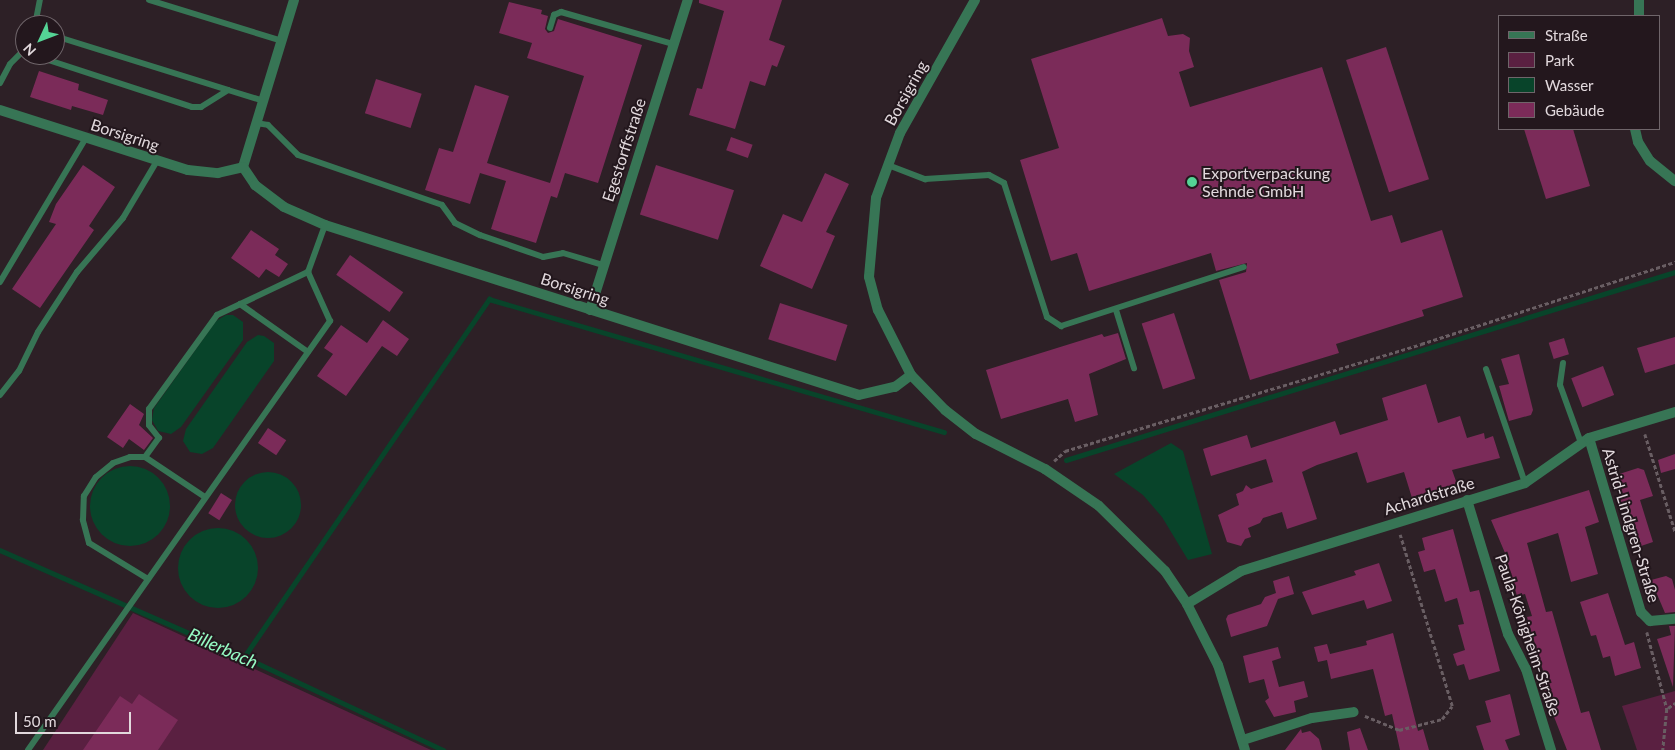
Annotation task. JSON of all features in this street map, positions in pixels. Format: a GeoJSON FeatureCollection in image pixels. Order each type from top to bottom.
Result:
{"type":"FeatureCollection","features":[{"type":"Feature","properties":{"kind":"street"},"geometry":{"type":"LineString","coordinates":[[244,167],[294,0]]}},
{"type":"Feature","properties":{"kind":"street","name":"Egestorffstraße"},"geometry":{"type":"LineString","coordinates":[[590,310],[688,0]]}},
{"type":"Feature","properties":{"kind":"street","name":"Borsigring"},"geometry":{"type":"LineString","coordinates":[[975,0],[900,133],[876,198],[869,277],[878,310],[911,375],[946,410],[976,434],[1045,469],[1099,506],[1165,571],[1187,604],[1224,682],[1244,745]]}},
{"type":"Feature","properties":{"kind":"street"},"geometry":{"type":"LineString","coordinates":[[1639,0],[1639,15]]}},
{"type":"Feature","properties":{"kind":"street","name":"Borsigring"},"geometry":{"type":"LineString","coordinates":[[0,110],[157,160],[203,172],[244,167],[255,185],[275,202],[325,225],[859,395],[895,388],[911,375]]}},
{"type":"Feature","properties":{"kind":"street"},"geometry":{"type":"LineString","coordinates":[[1635,130],[1638,142],[1650,160],[1675,181]]}},
{"type":"Feature","properties":{"kind":"street","name":"Achardstraße"},"geometry":{"type":"LineString","coordinates":[[1187,604],[1241,571],[1525,483],[1585,441],[1675,412]]}},
{"type":"Feature","properties":{"kind":"street","name":"Astrid-Lindgren-Straße"},"geometry":{"type":"LineString","coordinates":[[1585,441],[1641,612],[1650,621],[1675,619]]}},
{"type":"Feature","properties":{"kind":"street","name":"Paula-Königheim-Straße"},"geometry":{"type":"LineString","coordinates":[[1467,500],[1508,634],[1526,669],[1551,750]]}},
{"type":"Feature","properties":{"kind":"street"},"geometry":{"type":"LineString","coordinates":[[1244,745],[1312,718],[1354,712]]}},
{"type":"Feature","properties":{"kind":"lane"},"geometry":{"type":"LineString","coordinates":[[37,15],[40,0]]}},
{"type":"Feature","properties":{"kind":"lane"},"geometry":{"type":"LineString","coordinates":[[149,0],[282,41]]}},
{"type":"Feature","properties":{"kind":"lane"},"geometry":{"type":"LineString","coordinates":[[550,28],[554,15],[561,12],[673,44]]}},
{"type":"Feature","properties":{"kind":"lane"},"geometry":{"type":"LineString","coordinates":[[65,39],[263,101]]}},
{"type":"Feature","properties":{"kind":"lane"},"geometry":{"type":"LineString","coordinates":[[0,83],[10,64],[15,59]]}},
{"type":"Feature","properties":{"kind":"lane"},"geometry":{"type":"LineString","coordinates":[[58,65],[192,107],[201,106],[228,90]]}},
{"type":"Feature","properties":{"kind":"lane"},"geometry":{"type":"LineString","coordinates":[[256,123],[268,125],[298,155],[442,205],[455,223],[480,235],[543,257],[563,253],[603,265]]}},
{"type":"Feature","properties":{"kind":"lane"},"geometry":{"type":"LineString","coordinates":[[0,282],[86,138]]}},
{"type":"Feature","properties":{"kind":"lane"},"geometry":{"type":"LineString","coordinates":[[0,395],[19,371],[38,332],[77,272],[123,218],[157,160]]}},
{"type":"Feature","properties":{"kind":"lane"},"geometry":{"type":"LineString","coordinates":[[888,165],[925,179],[989,175],[996,178],[1008,190],[1047,317],[1061,326],[1069,326],[1244,267]]}},
{"type":"Feature","properties":{"kind":"lane"},"geometry":{"type":"LineString","coordinates":[[28,750],[330,321],[308,272],[325,225]]}},
{"type":"Feature","properties":{"kind":"lane"},"geometry":{"type":"LineString","coordinates":[[146,457],[159,438],[149,425],[149,409],[217,315],[308,272]]}},
{"type":"Feature","properties":{"kind":"lane"},"geometry":{"type":"LineString","coordinates":[[240,304],[308,352]]}},
{"type":"Feature","properties":{"kind":"lane"},"geometry":{"type":"LineString","coordinates":[[1116,310],[1134,368]]}},
{"type":"Feature","properties":{"kind":"lane"},"geometry":{"type":"LineString","coordinates":[[1563,363],[1560,385],[1585,441]]}},
{"type":"Feature","properties":{"kind":"lane"},"geometry":{"type":"LineString","coordinates":[[1486,369],[1525,483]]}},
{"type":"Feature","properties":{"kind":"lane"},"geometry":{"type":"LineString","coordinates":[[148,579],[89,543],[83,520],[84,496],[96,476],[113,463],[130,457],[146,457],[205,497]]}},
{"type":"Feature","properties":{"kind":"path"},"geometry":{"type":"LineString","coordinates":[[1045,469],[1065,451],[1421,344],[1675,262]]}},
{"type":"Feature","properties":{"kind":"path"},"geometry":{"type":"LineString","coordinates":[[1642,422],[1675,530]]}},
{"type":"Feature","properties":{"kind":"path"},"geometry":{"type":"LineString","coordinates":[[1354,712],[1399,730],[1442,719],[1452,706],[1396,522]]}},
{"type":"Feature","properties":{"kind":"path"},"geometry":{"type":"LineString","coordinates":[[1650,621],[1647,635],[1667,708],[1663,750]]}},
{"type":"Feature","properties":{"kind":"path"},"geometry":{"type":"LineString","coordinates":[[1667,708],[1675,703]]}},
{"type":"Feature","properties":{"kind":"green space"},"geometry":{"type":"Polygon","coordinates":[[[133,613],[431,750],[43,750],[133,613]]]}},
{"type":"Feature","properties":{"kind":"green space"},"geometry":{"type":"Polygon","coordinates":[[[1675,691],[1675,750],[1637,750],[1622,706],[1675,691]]]}},
{"type":"Feature","properties":{"kind":"water"},"geometry":{"type":"Polygon","coordinates":[[[226,315],[233,315],[243,322],[243,340],[181,427],[171,434],[158,431],[152,420],[154,408],[216,321],[226,315]]]}},
{"type":"Feature","properties":{"kind":"water"},"geometry":{"type":"Polygon","coordinates":[[[258,335],[264,336],[274,343],[274,361],[213,448],[202,454],[190,452],[183,441],[186,429],[247,342],[258,335]]]}},
{"type":"Feature","properties":{"kind":"water"},"geometry":{"type":"Polygon","coordinates":[[[1171,443],[1183,451],[1212,554],[1188,560],[1162,517],[1143,495],[1114,474],[1171,443]]]}},
{"type":"Feature","properties":{"kind":"water"},"geometry":{"type":"Polygon","coordinates":[[[122,466],[138,466],[152,473],[163,484],[170,498],[170,514],[167,521],[152,539],[138,546],[122,546],[108,539],[97,528],[90,514],[90,498],[97,484],[108,473],[122,466]]]}},
{"type":"Feature","properties":{"kind":"water"},"geometry":{"type":"Polygon","coordinates":[[[261,472],[275,472],[287,477],[296,486],[301,498],[299,518],[292,529],[275,538],[261,538],[249,533],[240,524],[235,512],[235,498],[240,486],[249,477],[261,472]]]}},
{"type":"Feature","properties":{"kind":"water"},"geometry":{"type":"Polygon","coordinates":[[[218,528],[233,531],[246,540],[255,553],[258,568],[255,583],[246,596],[233,605],[218,608],[203,605],[190,596],[181,583],[178,568],[181,553],[190,540],[203,531],[218,528]]]}},
{"type":"Feature","properties":{"kind":"building"},"geometry":{"type":"Polygon","coordinates":[[[699,0],[782,0],[769,40],[785,46],[777,67],[772,65],[765,86],[750,81],[735,129],[689,115],[697,88],[702,89],[724,11],[699,3],[699,0]]]}},
{"type":"Feature","properties":{"kind":"building"},"geometry":{"type":"Polygon","coordinates":[[[509,2],[542,10],[541,14],[548,16],[545,29],[548,33],[554,31],[558,19],[642,45],[598,183],[565,173],[557,198],[551,196],[536,243],[491,229],[506,181],[480,173],[470,204],[425,190],[439,148],[453,152],[475,85],[509,96],[487,163],[550,183],[584,76],[527,58],[532,43],[499,33],[509,2]]]}},
{"type":"Feature","properties":{"kind":"building"},"geometry":{"type":"Polygon","coordinates":[[[1162,18],[1168,36],[1183,34],[1190,38],[1189,51],[1194,67],[1179,72],[1190,107],[1322,67],[1371,221],[1392,215],[1401,243],[1442,230],[1463,297],[1422,310],[1424,316],[1336,344],[1339,353],[1250,380],[1219,280],[1246,272],[1247,263],[1216,271],[1211,253],[1089,291],[1077,253],[1051,261],[1020,160],[1059,148],[1031,59],[1162,18]]]}},
{"type":"Feature","properties":{"kind":"building"},"geometry":{"type":"Polygon","coordinates":[[[1386,47],[1429,179],[1389,192],[1346,60],[1386,47]]]}},
{"type":"Feature","properties":{"kind":"building"},"geometry":{"type":"Polygon","coordinates":[[[39,71],[79,84],[78,90],[108,100],[103,115],[72,106],[71,110],[30,97],[39,71]]]}},
{"type":"Feature","properties":{"kind":"building"},"geometry":{"type":"Polygon","coordinates":[[[376,79],[422,94],[411,128],[365,113],[376,79]]]}},
{"type":"Feature","properties":{"kind":"building"},"geometry":{"type":"Polygon","coordinates":[[[1524,130],[1573,130],[1590,186],[1546,199],[1524,130]]]}},
{"type":"Feature","properties":{"kind":"building"},"geometry":{"type":"Polygon","coordinates":[[[731,137],[753,145],[748,158],[726,150],[731,137]]]}},
{"type":"Feature","properties":{"kind":"building"},"geometry":{"type":"Polygon","coordinates":[[[83,165],[115,187],[89,226],[94,230],[40,308],[12,289],[56,224],[49,222],[56,204],[83,165]]]}},
{"type":"Feature","properties":{"kind":"building"},"geometry":{"type":"Polygon","coordinates":[[[656,165],[734,190],[718,240],[640,214],[656,165]]]}},
{"type":"Feature","properties":{"kind":"building"},"geometry":{"type":"Polygon","coordinates":[[[825,173],[849,184],[826,232],[835,236],[812,289],[760,266],[783,214],[802,222],[825,173]]]}},
{"type":"Feature","properties":{"kind":"building"},"geometry":{"type":"Polygon","coordinates":[[[251,230],[279,249],[275,255],[288,264],[279,277],[266,269],[259,278],[231,258],[251,230]]]}},
{"type":"Feature","properties":{"kind":"building"},"geometry":{"type":"Polygon","coordinates":[[[350,255],[403,292],[389,312],[336,275],[350,255]]]}},
{"type":"Feature","properties":{"kind":"building"},"geometry":{"type":"Polygon","coordinates":[[[780,303],[848,325],[836,361],[768,339],[780,303]]]}},
{"type":"Feature","properties":{"kind":"building"},"geometry":{"type":"Polygon","coordinates":[[[1174,313],[1195,379],[1163,389],[1142,324],[1174,313]]]}},
{"type":"Feature","properties":{"kind":"building"},"geometry":{"type":"Polygon","coordinates":[[[383,320],[409,339],[397,356],[382,346],[346,396],[317,376],[333,354],[324,348],[341,325],[367,343],[383,320]]]}},
{"type":"Feature","properties":{"kind":"building"},"geometry":{"type":"Polygon","coordinates":[[[1118,333],[1126,359],[1089,374],[1098,415],[1075,422],[1068,399],[1001,419],[986,370],[1102,334],[1104,337],[1118,333]]]}},
{"type":"Feature","properties":{"kind":"building"},"geometry":{"type":"Polygon","coordinates":[[[1675,337],[1675,364],[1645,373],[1637,348],[1675,337]]]}},
{"type":"Feature","properties":{"kind":"building"},"geometry":{"type":"Polygon","coordinates":[[[1564,338],[1569,354],[1554,359],[1549,343],[1564,338]]]}},
{"type":"Feature","properties":{"kind":"building"},"geometry":{"type":"Polygon","coordinates":[[[1519,354],[1533,410],[1531,415],[1509,421],[1499,386],[1509,384],[1501,359],[1519,354]]]}},
{"type":"Feature","properties":{"kind":"building"},"geometry":{"type":"Polygon","coordinates":[[[1603,366],[1614,395],[1582,407],[1571,378],[1603,366]]]}},
{"type":"Feature","properties":{"kind":"building"},"geometry":{"type":"Polygon","coordinates":[[[1426,384],[1438,423],[1460,416],[1467,438],[1484,433],[1485,439],[1493,436],[1500,458],[1452,470],[1457,484],[1412,498],[1404,472],[1367,483],[1357,452],[1302,472],[1317,519],[1287,529],[1282,512],[1263,518],[1260,523],[1248,528],[1251,537],[1245,539],[1241,546],[1227,542],[1218,515],[1239,505],[1236,494],[1243,491],[1246,485],[1251,489],[1273,482],[1266,459],[1211,476],[1203,449],[1247,435],[1251,448],[1335,421],[1340,435],[1388,420],[1382,398],[1426,384]]]}},
{"type":"Feature","properties":{"kind":"building"},"geometry":{"type":"Polygon","coordinates":[[[130,404],[144,414],[139,425],[153,438],[144,450],[129,439],[123,448],[107,437],[130,404]]]}},
{"type":"Feature","properties":{"kind":"building"},"geometry":{"type":"Polygon","coordinates":[[[268,428],[286,440],[276,455],[258,443],[268,428]]]}},
{"type":"Feature","properties":{"kind":"building"},"geometry":{"type":"Polygon","coordinates":[[[1675,454],[1675,469],[1661,473],[1658,460],[1675,454]]]}},
{"type":"Feature","properties":{"kind":"building"},"geometry":{"type":"Polygon","coordinates":[[[1638,468],[1644,470],[1653,496],[1640,500],[1653,542],[1635,548],[1613,476],[1638,468]]]}},
{"type":"Feature","properties":{"kind":"building"},"geometry":{"type":"Polygon","coordinates":[[[1589,490],[1599,522],[1585,527],[1598,574],[1571,582],[1558,533],[1527,543],[1546,612],[1552,611],[1581,713],[1589,711],[1601,750],[1567,750],[1538,676],[1544,674],[1527,617],[1532,616],[1525,594],[1517,596],[1505,553],[1491,520],[1589,490]]]}},
{"type":"Feature","properties":{"kind":"building"},"geometry":{"type":"Polygon","coordinates":[[[221,493],[232,500],[219,520],[208,513],[221,493]]]}},
{"type":"Feature","properties":{"kind":"building"},"geometry":{"type":"Polygon","coordinates":[[[1453,529],[1470,592],[1479,590],[1500,671],[1469,680],[1464,664],[1457,666],[1453,654],[1465,650],[1458,625],[1464,624],[1457,598],[1445,602],[1435,569],[1424,572],[1418,552],[1425,550],[1422,538],[1453,529]]]}},
{"type":"Feature","properties":{"kind":"building"},"geometry":{"type":"Polygon","coordinates":[[[1379,563],[1392,601],[1367,609],[1364,600],[1312,615],[1302,592],[1356,575],[1354,571],[1379,563]]]}},
{"type":"Feature","properties":{"kind":"building"},"geometry":{"type":"Polygon","coordinates":[[[1289,576],[1294,594],[1278,599],[1267,626],[1231,637],[1226,619],[1228,615],[1261,604],[1265,597],[1276,593],[1273,581],[1289,576]]]}},
{"type":"Feature","properties":{"kind":"building"},"geometry":{"type":"Polygon","coordinates":[[[1666,576],[1672,579],[1675,590],[1675,612],[1665,613],[1651,580],[1666,576]]]}},
{"type":"Feature","properties":{"kind":"building"},"geometry":{"type":"Polygon","coordinates":[[[1608,593],[1625,645],[1634,642],[1641,668],[1615,676],[1610,656],[1603,658],[1596,635],[1591,636],[1580,602],[1608,593]]]}},
{"type":"Feature","properties":{"kind":"building"},"geometry":{"type":"Polygon","coordinates":[[[1669,626],[1675,626],[1673,687],[1657,639],[1671,635],[1669,626]]]}},
{"type":"Feature","properties":{"kind":"building"},"geometry":{"type":"Polygon","coordinates":[[[1393,633],[1418,731],[1423,729],[1429,750],[1400,750],[1392,714],[1385,716],[1373,669],[1331,679],[1327,660],[1318,662],[1314,647],[1327,644],[1330,654],[1367,645],[1366,641],[1393,633]]]}},
{"type":"Feature","properties":{"kind":"building"},"geometry":{"type":"Polygon","coordinates":[[[1278,647],[1281,658],[1272,661],[1279,687],[1304,681],[1308,697],[1294,701],[1296,712],[1274,717],[1265,701],[1269,698],[1264,679],[1249,683],[1243,656],[1278,647]]]}},
{"type":"Feature","properties":{"kind":"building"},"geometry":{"type":"Polygon","coordinates":[[[139,694],[178,720],[158,750],[83,750],[120,696],[132,704],[139,694]]]}},
{"type":"Feature","properties":{"kind":"building"},"geometry":{"type":"Polygon","coordinates":[[[1510,694],[1520,735],[1505,740],[1509,750],[1484,750],[1476,726],[1491,722],[1485,701],[1510,694]]]}},
{"type":"Feature","properties":{"kind":"building"},"geometry":{"type":"Polygon","coordinates":[[[1360,728],[1368,750],[1350,750],[1347,732],[1360,728]]]}},
{"type":"Feature","properties":{"kind":"building"},"geometry":{"type":"Polygon","coordinates":[[[1301,729],[1302,733],[1310,731],[1319,739],[1322,750],[1285,750],[1301,729]]]}},
{"type":"Feature","properties":{"kind":"waterway"},"geometry":{"type":"LineString","coordinates":[[1066,460],[1675,272]]}},
{"type":"Feature","properties":{"kind":"waterway"},"geometry":{"type":"LineString","coordinates":[[244,657],[489,299],[944,432]]}},
{"type":"Feature","properties":{"kind":"waterway","name":"Billerbach"},"geometry":{"type":"LineString","coordinates":[[0,550],[244,657],[443,750]]}},
{"type":"Feature","properties":{"kind":"place","name":"Exportverpackung Sehnde GmbH"},"geometry":{"type":"Point","coordinates":[1192,182]}}]}
